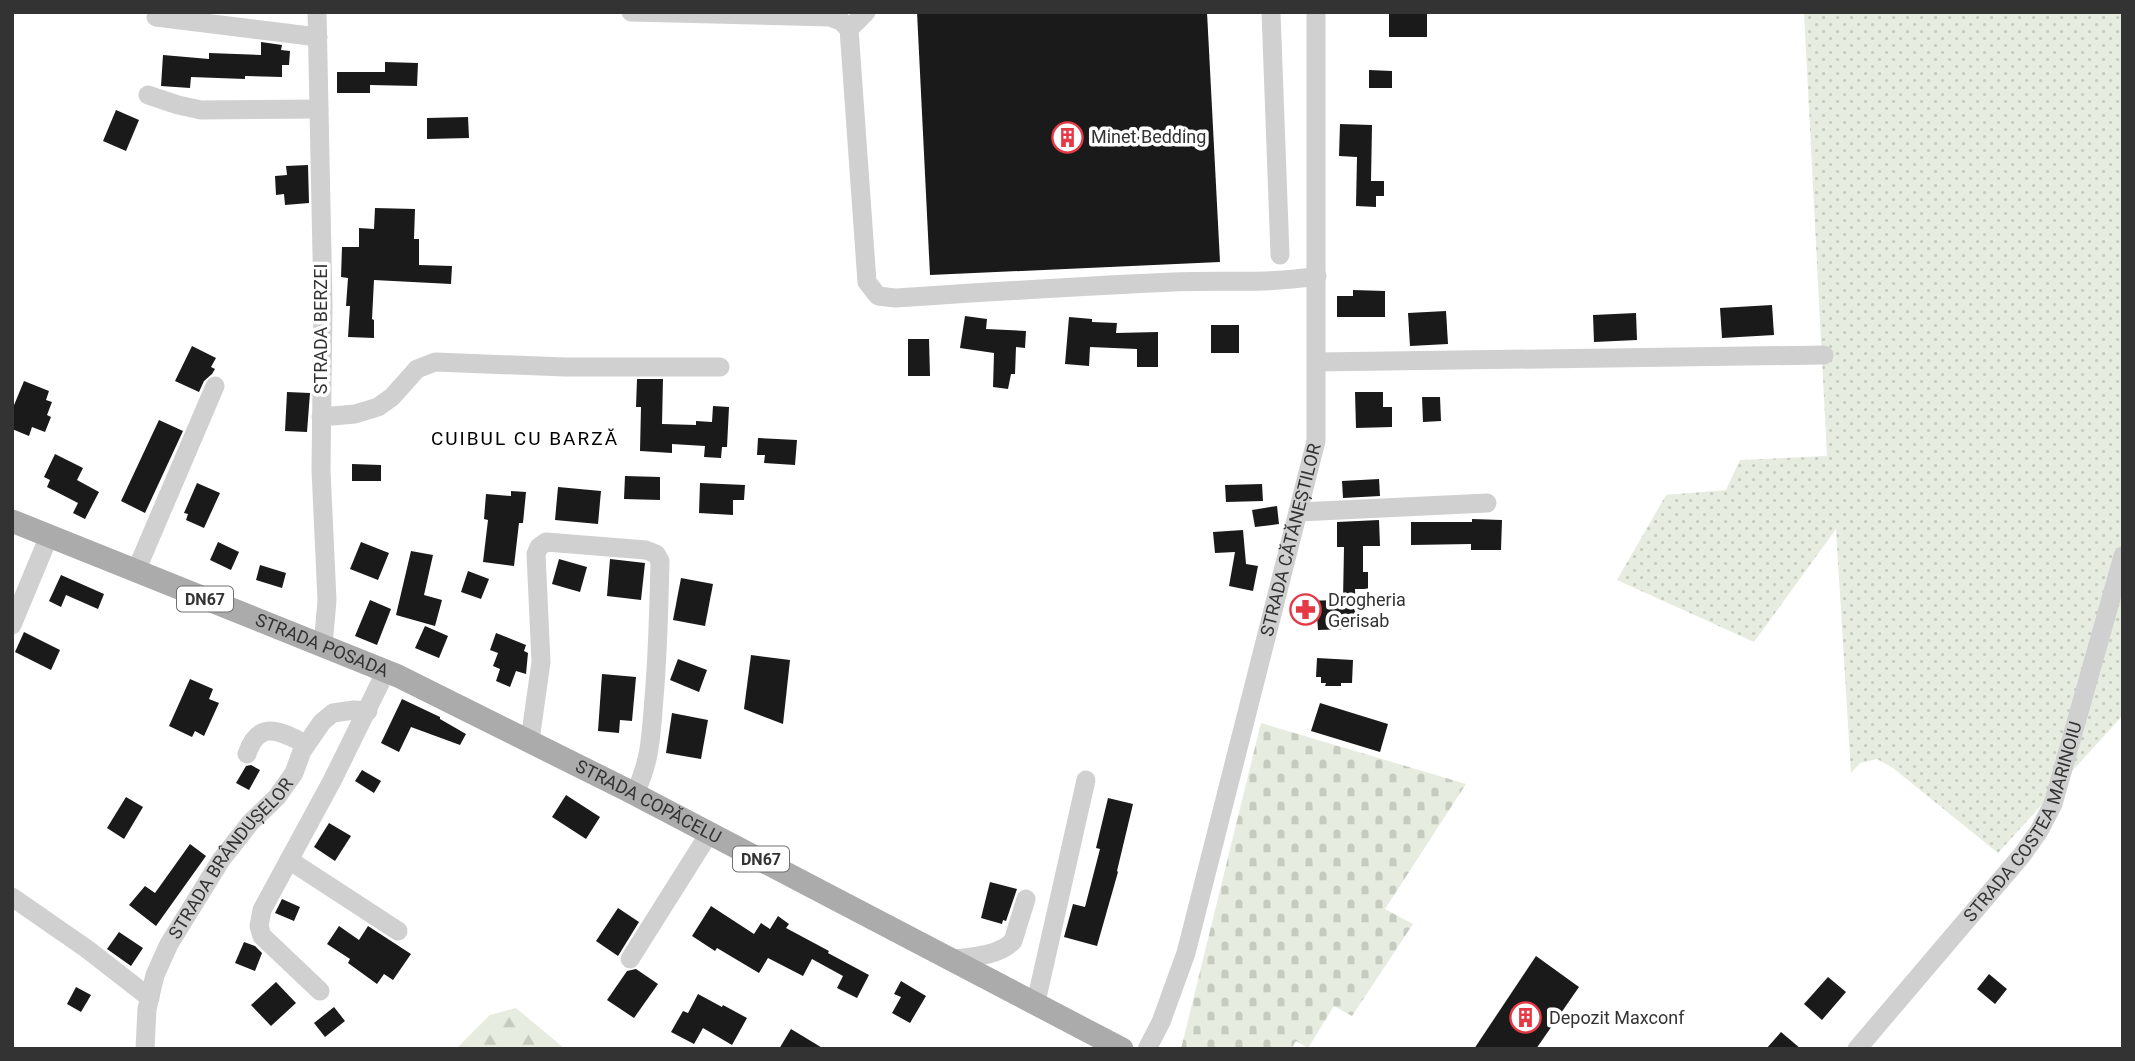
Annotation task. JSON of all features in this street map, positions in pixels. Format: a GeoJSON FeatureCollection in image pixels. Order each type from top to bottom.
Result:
{"type":"FeatureCollection","features":[{"type":"Feature","properties":{"kind":"main road","name":"STRADA POSADA"},"geometry":{"type":"LineString","coordinates":[[12,521],[392,674]]}},
{"type":"Feature","properties":{"kind":"main road","name":"STRADA COPĂCELU"},"geometry":{"type":"LineString","coordinates":[[392,674],[635,793],[1122,1049]]}},
{"type":"Feature","properties":{"kind":"street","name":"STRADA BERZEI"},"geometry":{"type":"LineString","coordinates":[[317,12],[323,303],[322,510],[327,567],[323,646]]}},
{"type":"Feature","properties":{"kind":"street"},"geometry":{"type":"LineString","coordinates":[[631,12],[830,17],[841,21],[849,29],[867,282],[878,296],[895,298],[1200,281],[1290,281],[1317,276]]}},
{"type":"Feature","properties":{"kind":"street"},"geometry":{"type":"LineString","coordinates":[[849,29],[866,12]]}},
{"type":"Feature","properties":{"kind":"street"},"geometry":{"type":"LineString","coordinates":[[1271,12],[1280,255]]}},
{"type":"Feature","properties":{"kind":"street","name":"STRADA CĂTĂNEȘTILOR"},"geometry":{"type":"LineString","coordinates":[[1147,1049],[1161,1022],[1186,953],[1316,441],[1316,12]]}},
{"type":"Feature","properties":{"kind":"street"},"geometry":{"type":"LineString","coordinates":[[156,17],[318,37]]}},
{"type":"Feature","properties":{"kind":"street"},"geometry":{"type":"LineString","coordinates":[[148,95],[201,110],[319,109]]}},
{"type":"Feature","properties":{"kind":"street"},"geometry":{"type":"LineString","coordinates":[[1317,362],[1824,355]]}},
{"type":"Feature","properties":{"kind":"street"},"geometry":{"type":"LineString","coordinates":[[321,417],[355,414],[378,407],[392,397],[417,369],[435,362],[565,367],[720,367]]}},
{"type":"Feature","properties":{"kind":"street"},"geometry":{"type":"LineString","coordinates":[[136,571],[215,386]]}},
{"type":"Feature","properties":{"kind":"street"},"geometry":{"type":"LineString","coordinates":[[1299,512],[1487,503]]}},
{"type":"Feature","properties":{"kind":"street"},"geometry":{"type":"LineString","coordinates":[[12,625],[48,536]]}},
{"type":"Feature","properties":{"kind":"street"},"geometry":{"type":"LineString","coordinates":[[530,740],[541,662],[536,554],[539,547],[546,542],[656,554],[660,561],[649,756],[635,793]]}},
{"type":"Feature","properties":{"kind":"street","name":"STRADA COSTEA MARINOIU"},"geometry":{"type":"LineString","coordinates":[[1857,1049],[2015,864],[2039,831],[2053,804],[2123,556]]}},
{"type":"Feature","properties":{"kind":"street"},"geometry":{"type":"LineString","coordinates":[[320,992],[262,936],[259,926],[262,910],[368,711],[392,674]]}},
{"type":"Feature","properties":{"kind":"street","name":"STRADA BRÂNDUȘELOR"},"geometry":{"type":"LineString","coordinates":[[145,1049],[155,975],[169,944],[221,860],[250,823],[277,797],[294,773],[306,744],[322,722],[333,713],[368,711]]}},
{"type":"Feature","properties":{"kind":"street"},"geometry":{"type":"LineString","coordinates":[[247,754],[251,739],[259,732],[284,734],[306,744]]}},
{"type":"Feature","properties":{"kind":"street"},"geometry":{"type":"LineString","coordinates":[[1036,1002],[1086,780]]}},
{"type":"Feature","properties":{"kind":"street"},"geometry":{"type":"LineString","coordinates":[[630,959],[710,832]]}},
{"type":"Feature","properties":{"kind":"street"},"geometry":{"type":"LineString","coordinates":[[289,860],[398,930]]}},
{"type":"Feature","properties":{"kind":"street"},"geometry":{"type":"LineString","coordinates":[[12,897],[87,949],[150,998]]}},
{"type":"Feature","properties":{"kind":"street"},"geometry":{"type":"LineString","coordinates":[[953,959],[975,956],[1008,946],[1013,941],[1026,899]]}},
{"type":"Feature","properties":{"kind":"green space"},"geometry":{"type":"Polygon","coordinates":[[[1804,12],[2123,12],[2123,715],[1998,853],[1893,768],[1877,759],[1860,763],[1851,773],[1836,529],[1754,642],[1617,580],[1666,495],[1726,490],[1740,460],[1827,456],[1804,12]]]}},
{"type":"Feature","properties":{"kind":"green space"},"geometry":{"type":"Polygon","coordinates":[[[1261,723],[1466,784],[1385,909],[1413,924],[1352,1016],[1334,1006],[1308,1048],[1296,1041],[1291,1049],[1181,1049],[1261,723]]]}},
{"type":"Feature","properties":{"kind":"green space"},"geometry":{"type":"Polygon","coordinates":[[[516,1008],[565,1049],[456,1049],[490,1015],[516,1008]]]}},
{"type":"Feature","properties":{"kind":"building","name":"Minet Bedding"},"geometry":{"type":"Polygon","coordinates":[[[917,12],[1207,12],[1220,262],[930,275],[917,12]]]}},
{"type":"Feature","properties":{"kind":"building"},"geometry":{"type":"Polygon","coordinates":[[[1389,12],[1427,12],[1427,37],[1389,37],[1389,12]]]}},
{"type":"Feature","properties":{"kind":"building"},"geometry":{"type":"Polygon","coordinates":[[[261,42],[282,45],[281,50],[290,51],[289,65],[282,65],[282,77],[191,77],[190,88],[161,86],[163,55],[209,59],[209,53],[261,55],[261,42]]]}},
{"type":"Feature","properties":{"kind":"building"},"geometry":{"type":"Polygon","coordinates":[[[385,62],[418,63],[417,86],[370,85],[370,93],[337,93],[337,72],[385,72],[385,62]]]}},
{"type":"Feature","properties":{"kind":"building"},"geometry":{"type":"Polygon","coordinates":[[[1369,70],[1392,71],[1392,88],[1369,88],[1369,70]]]}},
{"type":"Feature","properties":{"kind":"building"},"geometry":{"type":"Polygon","coordinates":[[[116,110],[139,120],[126,151],[103,141],[116,110]]]}},
{"type":"Feature","properties":{"kind":"building"},"geometry":{"type":"Polygon","coordinates":[[[468,117],[469,138],[427,139],[427,118],[468,117]]]}},
{"type":"Feature","properties":{"kind":"building"},"geometry":{"type":"Polygon","coordinates":[[[1340,124],[1372,125],[1371,181],[1384,181],[1384,196],[1376,196],[1376,207],[1356,206],[1357,157],[1339,156],[1340,124]]]}},
{"type":"Feature","properties":{"kind":"building"},"geometry":{"type":"Polygon","coordinates":[[[308,165],[309,203],[285,205],[284,194],[276,195],[275,176],[287,175],[286,166],[308,165]]]}},
{"type":"Feature","properties":{"kind":"building"},"geometry":{"type":"Polygon","coordinates":[[[375,208],[415,209],[414,239],[419,239],[419,265],[452,266],[451,284],[374,280],[374,338],[348,337],[350,306],[346,306],[348,278],[341,277],[342,247],[359,247],[359,228],[374,229],[375,208]]]}},
{"type":"Feature","properties":{"kind":"building"},"geometry":{"type":"Polygon","coordinates":[[[1353,290],[1385,291],[1385,317],[1337,317],[1337,296],[1353,296],[1353,290]]]}},
{"type":"Feature","properties":{"kind":"building"},"geometry":{"type":"Polygon","coordinates":[[[1772,305],[1774,335],[1722,338],[1720,308],[1772,305]]]}},
{"type":"Feature","properties":{"kind":"building"},"geometry":{"type":"Polygon","coordinates":[[[1446,311],[1448,344],[1410,346],[1408,313],[1446,311]]]}},
{"type":"Feature","properties":{"kind":"building"},"geometry":{"type":"Polygon","coordinates":[[[1636,313],[1637,340],[1594,342],[1593,315],[1636,313]]]}},
{"type":"Feature","properties":{"kind":"building"},"geometry":{"type":"Polygon","coordinates":[[[965,316],[987,319],[986,329],[1026,331],[1025,348],[1016,347],[1015,374],[1011,374],[1008,389],[993,387],[994,353],[960,348],[965,316]]]}},
{"type":"Feature","properties":{"kind":"building"},"geometry":{"type":"Polygon","coordinates":[[[1069,317],[1092,319],[1092,322],[1117,323],[1116,333],[1158,332],[1158,367],[1137,367],[1137,349],[1090,347],[1089,366],[1065,364],[1069,317]]]}},
{"type":"Feature","properties":{"kind":"building"},"geometry":{"type":"Polygon","coordinates":[[[1211,325],[1239,325],[1239,353],[1211,353],[1211,325]]]}},
{"type":"Feature","properties":{"kind":"building"},"geometry":{"type":"Polygon","coordinates":[[[908,339],[929,339],[930,376],[908,376],[908,339]]]}},
{"type":"Feature","properties":{"kind":"building"},"geometry":{"type":"Polygon","coordinates":[[[192,346],[216,358],[211,367],[215,369],[204,381],[199,392],[175,381],[192,346]]]}},
{"type":"Feature","properties":{"kind":"building"},"geometry":{"type":"Polygon","coordinates":[[[637,379],[663,379],[662,424],[696,425],[696,421],[712,422],[713,406],[729,407],[727,447],[722,447],[721,458],[704,457],[705,446],[672,444],[672,453],[640,451],[641,407],[636,407],[637,379]]]}},
{"type":"Feature","properties":{"kind":"building"},"geometry":{"type":"Polygon","coordinates":[[[24,381],[49,391],[46,400],[52,402],[47,415],[51,417],[45,432],[32,427],[29,436],[12,429],[12,410],[24,381]]]}},
{"type":"Feature","properties":{"kind":"building"},"geometry":{"type":"Polygon","coordinates":[[[287,392],[310,393],[307,432],[285,431],[287,392]]]}},
{"type":"Feature","properties":{"kind":"building"},"geometry":{"type":"Polygon","coordinates":[[[1355,392],[1383,392],[1383,407],[1392,407],[1392,427],[1356,428],[1355,392]]]}},
{"type":"Feature","properties":{"kind":"building"},"geometry":{"type":"Polygon","coordinates":[[[1422,397],[1440,397],[1441,421],[1423,422],[1422,397]]]}},
{"type":"Feature","properties":{"kind":"building"},"geometry":{"type":"Polygon","coordinates":[[[159,420],[183,431],[145,513],[121,501],[159,420]]]}},
{"type":"Feature","properties":{"kind":"building"},"geometry":{"type":"Polygon","coordinates":[[[758,438],[797,440],[795,465],[764,463],[765,455],[757,455],[758,438]]]}},
{"type":"Feature","properties":{"kind":"building"},"geometry":{"type":"Polygon","coordinates":[[[55,454],[83,468],[77,480],[99,492],[85,519],[73,513],[78,503],[47,487],[50,480],[44,477],[55,454]]]}},
{"type":"Feature","properties":{"kind":"building"},"geometry":{"type":"Polygon","coordinates":[[[352,464],[381,465],[381,481],[352,481],[352,464]]]}},
{"type":"Feature","properties":{"kind":"building"},"geometry":{"type":"Polygon","coordinates":[[[625,476],[660,477],[660,500],[624,499],[625,476]]]}},
{"type":"Feature","properties":{"kind":"building"},"geometry":{"type":"Polygon","coordinates":[[[1379,479],[1380,496],[1343,498],[1342,481],[1379,479]]]}},
{"type":"Feature","properties":{"kind":"building"},"geometry":{"type":"Polygon","coordinates":[[[197,483],[220,493],[204,528],[186,520],[188,514],[184,513],[197,483]]]}},
{"type":"Feature","properties":{"kind":"building"},"geometry":{"type":"Polygon","coordinates":[[[700,483],[745,485],[744,500],[733,500],[733,515],[699,513],[700,483]]]}},
{"type":"Feature","properties":{"kind":"building"},"geometry":{"type":"Polygon","coordinates":[[[1262,484],[1263,501],[1226,502],[1225,485],[1262,484]]]}},
{"type":"Feature","properties":{"kind":"building"},"geometry":{"type":"Polygon","coordinates":[[[558,487],[601,491],[598,524],[555,520],[558,487]]]}},
{"type":"Feature","properties":{"kind":"building"},"geometry":{"type":"Polygon","coordinates":[[[511,491],[526,492],[514,566],[483,562],[488,520],[484,519],[486,494],[511,496],[511,491]]]}},
{"type":"Feature","properties":{"kind":"building"},"geometry":{"type":"Polygon","coordinates":[[[1277,506],[1279,524],[1255,527],[1252,510],[1277,506]]]}},
{"type":"Feature","properties":{"kind":"building"},"geometry":{"type":"Polygon","coordinates":[[[1472,519],[1502,520],[1501,550],[1471,550],[1471,544],[1411,545],[1411,522],[1472,522],[1472,519]]]}},
{"type":"Feature","properties":{"kind":"building"},"geometry":{"type":"Polygon","coordinates":[[[1379,520],[1380,546],[1363,546],[1363,572],[1368,572],[1368,589],[1355,589],[1356,616],[1349,617],[1349,629],[1318,630],[1317,616],[1297,616],[1297,601],[1343,600],[1344,547],[1337,547],[1337,522],[1379,520]]]}},
{"type":"Feature","properties":{"kind":"building"},"geometry":{"type":"Polygon","coordinates":[[[1243,530],[1246,564],[1258,566],[1253,591],[1229,586],[1235,552],[1215,553],[1213,532],[1243,530]]]}},
{"type":"Feature","properties":{"kind":"building"},"geometry":{"type":"Polygon","coordinates":[[[218,542],[239,552],[231,570],[210,560],[218,542]]]}},
{"type":"Feature","properties":{"kind":"building"},"geometry":{"type":"Polygon","coordinates":[[[361,542],[389,553],[378,580],[350,569],[361,542]]]}},
{"type":"Feature","properties":{"kind":"building"},"geometry":{"type":"Polygon","coordinates":[[[411,551],[433,555],[424,595],[442,600],[435,626],[396,615],[411,551]]]}},
{"type":"Feature","properties":{"kind":"building"},"geometry":{"type":"Polygon","coordinates":[[[559,559],[587,567],[580,592],[552,584],[559,559]]]}},
{"type":"Feature","properties":{"kind":"building"},"geometry":{"type":"Polygon","coordinates":[[[610,559],[645,563],[641,600],[607,596],[610,559]]]}},
{"type":"Feature","properties":{"kind":"building"},"geometry":{"type":"Polygon","coordinates":[[[260,565],[286,573],[282,588],[256,580],[260,565]]]}},
{"type":"Feature","properties":{"kind":"building"},"geometry":{"type":"Polygon","coordinates":[[[468,571],[489,579],[481,599],[461,592],[468,571]]]}},
{"type":"Feature","properties":{"kind":"building"},"geometry":{"type":"Polygon","coordinates":[[[61,575],[104,594],[98,609],[66,595],[61,607],[49,601],[61,575]]]}},
{"type":"Feature","properties":{"kind":"building"},"geometry":{"type":"Polygon","coordinates":[[[681,578],[713,584],[705,626],[673,620],[681,578]]]}},
{"type":"Feature","properties":{"kind":"building"},"geometry":{"type":"Polygon","coordinates":[[[370,600],[391,609],[377,645],[355,636],[370,600]]]}},
{"type":"Feature","properties":{"kind":"building"},"geometry":{"type":"Polygon","coordinates":[[[425,626],[448,636],[439,658],[415,648],[425,626]]]}},
{"type":"Feature","properties":{"kind":"building"},"geometry":{"type":"Polygon","coordinates":[[[24,632],[60,650],[51,670],[15,652],[24,632]]]}},
{"type":"Feature","properties":{"kind":"building"},"geometry":{"type":"Polygon","coordinates":[[[496,633],[526,645],[526,674],[516,671],[510,687],[496,681],[500,669],[493,666],[498,653],[490,650],[496,633]]]}},
{"type":"Feature","properties":{"kind":"building"},"geometry":{"type":"Polygon","coordinates":[[[751,655],[790,660],[783,724],[744,709],[751,655]]]}},
{"type":"Feature","properties":{"kind":"building"},"geometry":{"type":"Polygon","coordinates":[[[1317,658],[1353,660],[1352,683],[1325,686],[1326,683],[1321,683],[1321,677],[1316,677],[1317,658]]]}},
{"type":"Feature","properties":{"kind":"building"},"geometry":{"type":"Polygon","coordinates":[[[678,659],[707,670],[699,692],[670,680],[678,659]]]}},
{"type":"Feature","properties":{"kind":"building"},"geometry":{"type":"Polygon","coordinates":[[[602,674],[636,677],[632,721],[620,720],[619,733],[598,731],[602,674]]]}},
{"type":"Feature","properties":{"kind":"building"},"geometry":{"type":"Polygon","coordinates":[[[190,679],[213,689],[209,699],[219,703],[204,736],[195,731],[192,737],[169,726],[190,679]]]}},
{"type":"Feature","properties":{"kind":"building"},"geometry":{"type":"Polygon","coordinates":[[[402,699],[440,717],[466,734],[460,745],[411,727],[399,752],[381,743],[402,699]]]}},
{"type":"Feature","properties":{"kind":"building"},"geometry":{"type":"Polygon","coordinates":[[[1320,703],[1388,724],[1380,752],[1311,731],[1320,703]]]}},
{"type":"Feature","properties":{"kind":"building"},"geometry":{"type":"Polygon","coordinates":[[[672,713],[708,720],[701,759],[666,753],[672,713]]]}},
{"type":"Feature","properties":{"kind":"building"},"geometry":{"type":"Polygon","coordinates":[[[251,765],[260,770],[249,790],[236,783],[246,766],[251,765]]]}},
{"type":"Feature","properties":{"kind":"building"},"geometry":{"type":"Polygon","coordinates":[[[362,770],[381,781],[374,793],[355,781],[362,770]]]}},
{"type":"Feature","properties":{"kind":"building"},"geometry":{"type":"Polygon","coordinates":[[[566,795],[600,817],[586,839],[552,817],[566,795]]]}},
{"type":"Feature","properties":{"kind":"building"},"geometry":{"type":"Polygon","coordinates":[[[126,797],[143,807],[124,839],[107,828],[126,797]]]}},
{"type":"Feature","properties":{"kind":"building"},"geometry":{"type":"Polygon","coordinates":[[[1108,798],[1133,804],[1118,872],[1097,946],[1064,937],[1073,904],[1085,907],[1100,849],[1096,848],[1108,798]]]}},
{"type":"Feature","properties":{"kind":"building"},"geometry":{"type":"Polygon","coordinates":[[[329,823],[351,836],[335,861],[314,847],[329,823]]]}},
{"type":"Feature","properties":{"kind":"building"},"geometry":{"type":"Polygon","coordinates":[[[190,844],[206,856],[156,926],[129,905],[145,886],[155,893],[190,844]]]}},
{"type":"Feature","properties":{"kind":"building"},"geometry":{"type":"Polygon","coordinates":[[[990,882],[1017,889],[1006,921],[1003,920],[1002,924],[981,918],[990,882]]]}},
{"type":"Feature","properties":{"kind":"building"},"geometry":{"type":"Polygon","coordinates":[[[282,899],[300,907],[294,921],[275,913],[282,899]]]}},
{"type":"Feature","properties":{"kind":"building"},"geometry":{"type":"Polygon","coordinates":[[[711,906],[754,934],[761,923],[770,929],[778,916],[789,924],[786,928],[869,975],[857,998],[837,988],[843,976],[812,959],[803,976],[768,958],[759,973],[717,948],[715,951],[692,936],[711,906]]]}},
{"type":"Feature","properties":{"kind":"building"},"geometry":{"type":"Polygon","coordinates":[[[618,908],[639,922],[618,956],[596,941],[618,908]]]}},
{"type":"Feature","properties":{"kind":"building"},"geometry":{"type":"Polygon","coordinates":[[[339,926],[359,940],[368,926],[411,954],[393,980],[384,974],[377,984],[348,963],[350,959],[327,944],[339,926]]]}},
{"type":"Feature","properties":{"kind":"building"},"geometry":{"type":"Polygon","coordinates":[[[119,932],[143,948],[131,966],[107,949],[119,932]]]}},
{"type":"Feature","properties":{"kind":"building"},"geometry":{"type":"Polygon","coordinates":[[[244,942],[255,946],[262,953],[255,971],[235,963],[244,942]]]}},
{"type":"Feature","properties":{"kind":"building","name":"Depozit Maxconf"},"geometry":{"type":"Polygon","coordinates":[[[1536,956],[1579,987],[1536,1049],[1474,1049],[1536,956]]]}},
{"type":"Feature","properties":{"kind":"building"},"geometry":{"type":"Polygon","coordinates":[[[636,969],[658,984],[634,1018],[607,1000],[627,971],[636,969]]]}},
{"type":"Feature","properties":{"kind":"building"},"geometry":{"type":"Polygon","coordinates":[[[1989,974],[2007,989],[1995,1004],[1977,989],[1989,974]]]}},
{"type":"Feature","properties":{"kind":"building"},"geometry":{"type":"Polygon","coordinates":[[[1828,977],[1846,992],[1822,1020],[1804,1004],[1828,977]]]}},
{"type":"Feature","properties":{"kind":"building"},"geometry":{"type":"Polygon","coordinates":[[[901,981],[926,996],[910,1023],[892,1013],[901,997],[894,994],[901,981]]]}},
{"type":"Feature","properties":{"kind":"building"},"geometry":{"type":"Polygon","coordinates":[[[276,982],[296,1003],[271,1026],[251,1005],[276,982]]]}},
{"type":"Feature","properties":{"kind":"building"},"geometry":{"type":"Polygon","coordinates":[[[76,987],[91,995],[81,1012],[67,1004],[76,987]]]}},
{"type":"Feature","properties":{"kind":"building"},"geometry":{"type":"Polygon","coordinates":[[[698,994],[747,1018],[732,1045],[703,1028],[694,1044],[671,1032],[683,1011],[688,1013],[698,994]]]}},
{"type":"Feature","properties":{"kind":"building"},"geometry":{"type":"Polygon","coordinates":[[[334,1007],[345,1021],[325,1037],[314,1023],[334,1007]]]}},
{"type":"Feature","properties":{"kind":"building"},"geometry":{"type":"Polygon","coordinates":[[[791,1029],[824,1049],[779,1049],[791,1029]]]}},
{"type":"Feature","properties":{"kind":"building"},"geometry":{"type":"Polygon","coordinates":[[[1781,1032],[1801,1049],[1766,1049],[1781,1032]]]}},
{"type":"Feature","properties":{"kind":"place","name":"Minet Bedding"},"geometry":{"type":"Point","coordinates":[1068,137]}},
{"type":"Feature","properties":{"kind":"place","name":"Drogheria Gerisab"},"geometry":{"type":"Point","coordinates":[1305,610]}},
{"type":"Feature","properties":{"kind":"place","name":"Depozit Maxconf"},"geometry":{"type":"Point","coordinates":[1526,1018]}},
{"type":"Feature","properties":{"kind":"district","name":"CUIBUL CU BARZĂ"},"geometry":{"type":"Point","coordinates":[525,438]}}]}
